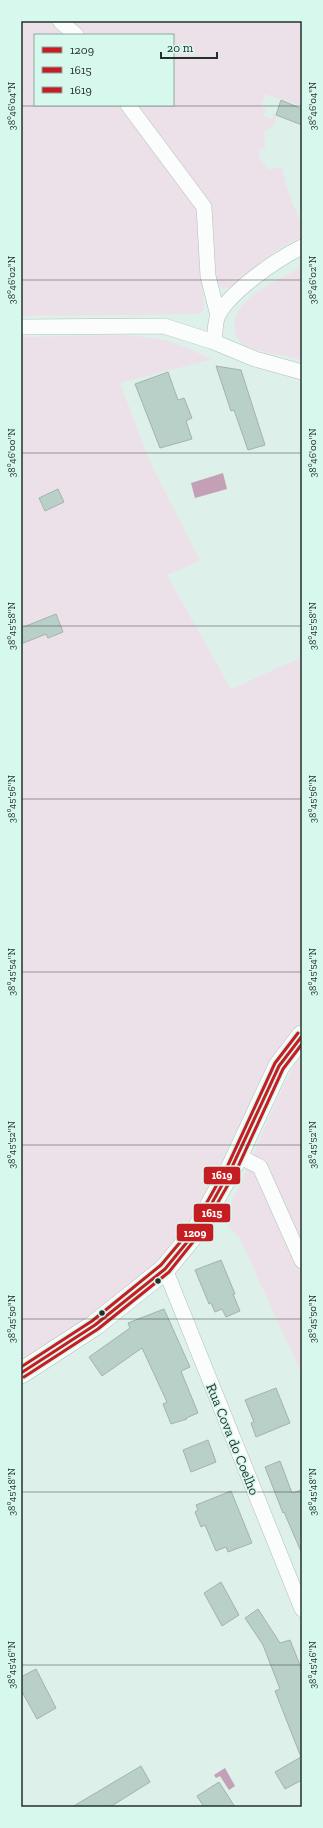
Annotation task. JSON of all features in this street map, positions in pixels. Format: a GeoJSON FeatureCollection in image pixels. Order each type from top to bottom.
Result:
{"type":"FeatureCollection","features":[{"type":"Feature","properties":{"kind":"street"},"geometry":{"type":"LineString","coordinates":[[60,21],[75,34]]}},
{"type":"Feature","properties":{"kind":"street"},"geometry":{"type":"LineString","coordinates":[[129,106],[204,207],[208,276],[218,316],[214,342]]}},
{"type":"Feature","properties":{"kind":"street"},"geometry":{"type":"LineString","coordinates":[[218,316],[239,290],[287,254],[302,247]]}},
{"type":"Feature","properties":{"kind":"street"},"geometry":{"type":"LineString","coordinates":[[21,327],[164,326],[214,342],[255,359],[302,372]]}},
{"type":"Feature","properties":{"kind":"street"},"geometry":{"type":"LineString","coordinates":[[21,1373],[96,1325],[165,1269],[198,1230],[238,1156],[279,1066],[302,1036]]}},
{"type":"Feature","properties":{"kind":"street"},"geometry":{"type":"LineString","coordinates":[[238,1156],[260,1167],[302,1261]]}},
{"type":"Feature","properties":{"kind":"street","name":"Rua Cova do Coelho"},"geometry":{"type":"LineString","coordinates":[[165,1269],[302,1609]]}},
{"type":"Feature","properties":{"kind":"shaded area"},"geometry":{"type":"Polygon","coordinates":[[[21,21],[47,21],[62,34],[34,34],[34,106],[119,106],[197,209],[204,310],[200,314],[21,316],[21,21]]]}},
{"type":"Feature","properties":{"kind":"shaded area"},"geometry":{"type":"Polygon","coordinates":[[[71,21],[302,21],[302,102],[299,105],[265,94],[261,108],[266,110],[264,116],[272,119],[274,113],[277,114],[274,125],[264,132],[265,149],[260,149],[259,158],[268,170],[282,167],[287,189],[302,227],[302,237],[279,248],[230,288],[223,288],[218,283],[216,278],[212,210],[139,106],[174,106],[174,34],[83,34],[71,21]]]}},
{"type":"Feature","properties":{"kind":"shaded area"},"geometry":{"type":"Polygon","coordinates":[[[302,267],[302,360],[257,350],[243,345],[238,339],[235,331],[235,320],[239,310],[247,300],[269,284],[302,267]]]}},
{"type":"Feature","properties":{"kind":"shaded area"},"geometry":{"type":"Polygon","coordinates":[[[127,335],[167,340],[213,359],[120,383],[149,460],[200,561],[167,575],[231,689],[302,657],[302,1023],[270,1061],[193,1220],[174,1244],[153,1266],[99,1310],[21,1362],[21,337],[127,335]]]}},
{"type":"Feature","properties":{"kind":"shaded area"},"geometry":{"type":"Polygon","coordinates":[[[223,473],[227,489],[195,498],[191,483],[223,473]]]}},
{"type":"Feature","properties":{"kind":"shaded area"},"geometry":{"type":"Polygon","coordinates":[[[302,1055],[302,1375],[240,1239],[224,1221],[277,1099],[294,1066],[302,1055]]]}},
{"type":"Feature","properties":{"kind":"shaded area"},"geometry":{"type":"Polygon","coordinates":[[[225,1768],[235,1786],[229,1790],[220,1776],[216,1778],[214,1775],[225,1768]]]}},
{"type":"Feature","properties":{"kind":"building"},"geometry":{"type":"Polygon","coordinates":[[[281,100],[302,109],[302,125],[276,115],[281,100]]]}},
{"type":"Feature","properties":{"kind":"building"},"geometry":{"type":"Polygon","coordinates":[[[216,366],[241,370],[265,445],[248,450],[234,410],[231,411],[216,366]]]}},
{"type":"Feature","properties":{"kind":"building"},"geometry":{"type":"Polygon","coordinates":[[[168,372],[178,400],[184,398],[192,418],[186,421],[192,439],[160,448],[135,384],[168,372]]]}},
{"type":"Feature","properties":{"kind":"building"},"geometry":{"type":"Polygon","coordinates":[[[58,489],[64,502],[45,511],[39,498],[58,489]]]}},
{"type":"Feature","properties":{"kind":"building"},"geometry":{"type":"Polygon","coordinates":[[[56,614],[63,632],[48,638],[46,634],[21,644],[21,628],[56,614]]]}},
{"type":"Feature","properties":{"kind":"building"},"geometry":{"type":"Polygon","coordinates":[[[221,1260],[235,1294],[233,1294],[240,1311],[226,1317],[222,1309],[215,1312],[211,1303],[209,1304],[195,1270],[221,1260]]]}},
{"type":"Feature","properties":{"kind":"building"},"geometry":{"type":"Polygon","coordinates":[[[164,1309],[190,1367],[181,1371],[198,1413],[186,1418],[187,1419],[171,1424],[163,1404],[167,1402],[142,1348],[102,1376],[89,1357],[130,1328],[128,1323],[164,1309]]]}},
{"type":"Feature","properties":{"kind":"building"},"geometry":{"type":"Polygon","coordinates":[[[276,1388],[290,1423],[256,1437],[251,1423],[254,1422],[245,1400],[276,1388]]]}},
{"type":"Feature","properties":{"kind":"building"},"geometry":{"type":"Polygon","coordinates":[[[208,1440],[216,1462],[191,1472],[183,1450],[208,1440]]]}},
{"type":"Feature","properties":{"kind":"building"},"geometry":{"type":"Polygon","coordinates":[[[280,1461],[292,1493],[302,1490],[302,1554],[284,1512],[283,1513],[265,1467],[280,1461]]]}},
{"type":"Feature","properties":{"kind":"building"},"geometry":{"type":"Polygon","coordinates":[[[231,1491],[252,1543],[228,1552],[226,1547],[216,1551],[205,1525],[201,1527],[195,1512],[198,1510],[196,1505],[231,1491]]]}},
{"type":"Feature","properties":{"kind":"building"},"geometry":{"type":"Polygon","coordinates":[[[221,1582],[239,1615],[222,1626],[204,1593],[221,1582]]]}},
{"type":"Feature","properties":{"kind":"building"},"geometry":{"type":"Polygon","coordinates":[[[258,1609],[280,1643],[290,1640],[302,1670],[302,1780],[285,1789],[275,1772],[301,1757],[275,1691],[280,1689],[263,1645],[245,1618],[258,1609]]]}},
{"type":"Feature","properties":{"kind":"building"},"geometry":{"type":"Polygon","coordinates":[[[36,1669],[56,1708],[37,1719],[21,1690],[21,1677],[36,1669]]]}},
{"type":"Feature","properties":{"kind":"building"},"geometry":{"type":"Polygon","coordinates":[[[141,1766],[150,1782],[110,1807],[72,1807],[141,1766]]]}},
{"type":"Feature","properties":{"kind":"building"},"geometry":{"type":"Polygon","coordinates":[[[219,1782],[235,1807],[204,1807],[197,1796],[219,1782]]]}},
{"type":"Feature","properties":{"kind":"transit line","name":"1619"},"geometry":{"type":"LineString","coordinates":[[21,1367],[92,1321],[161,1265],[193,1227],[228,1165],[275,1063],[298,1033]]}},
{"type":"Feature","properties":{"kind":"transit line","name":"1209"},"geometry":{"type":"LineString","coordinates":[[21,1373],[95,1325],[165,1269],[197,1230],[232,1167],[279,1066],[302,1036]]}},
{"type":"Feature","properties":{"kind":"transit line","name":"1615"},"geometry":{"type":"LineString","coordinates":[[24,1377],[98,1329],[169,1272],[201,1232],[237,1169],[283,1069],[302,1044]]}}]}
